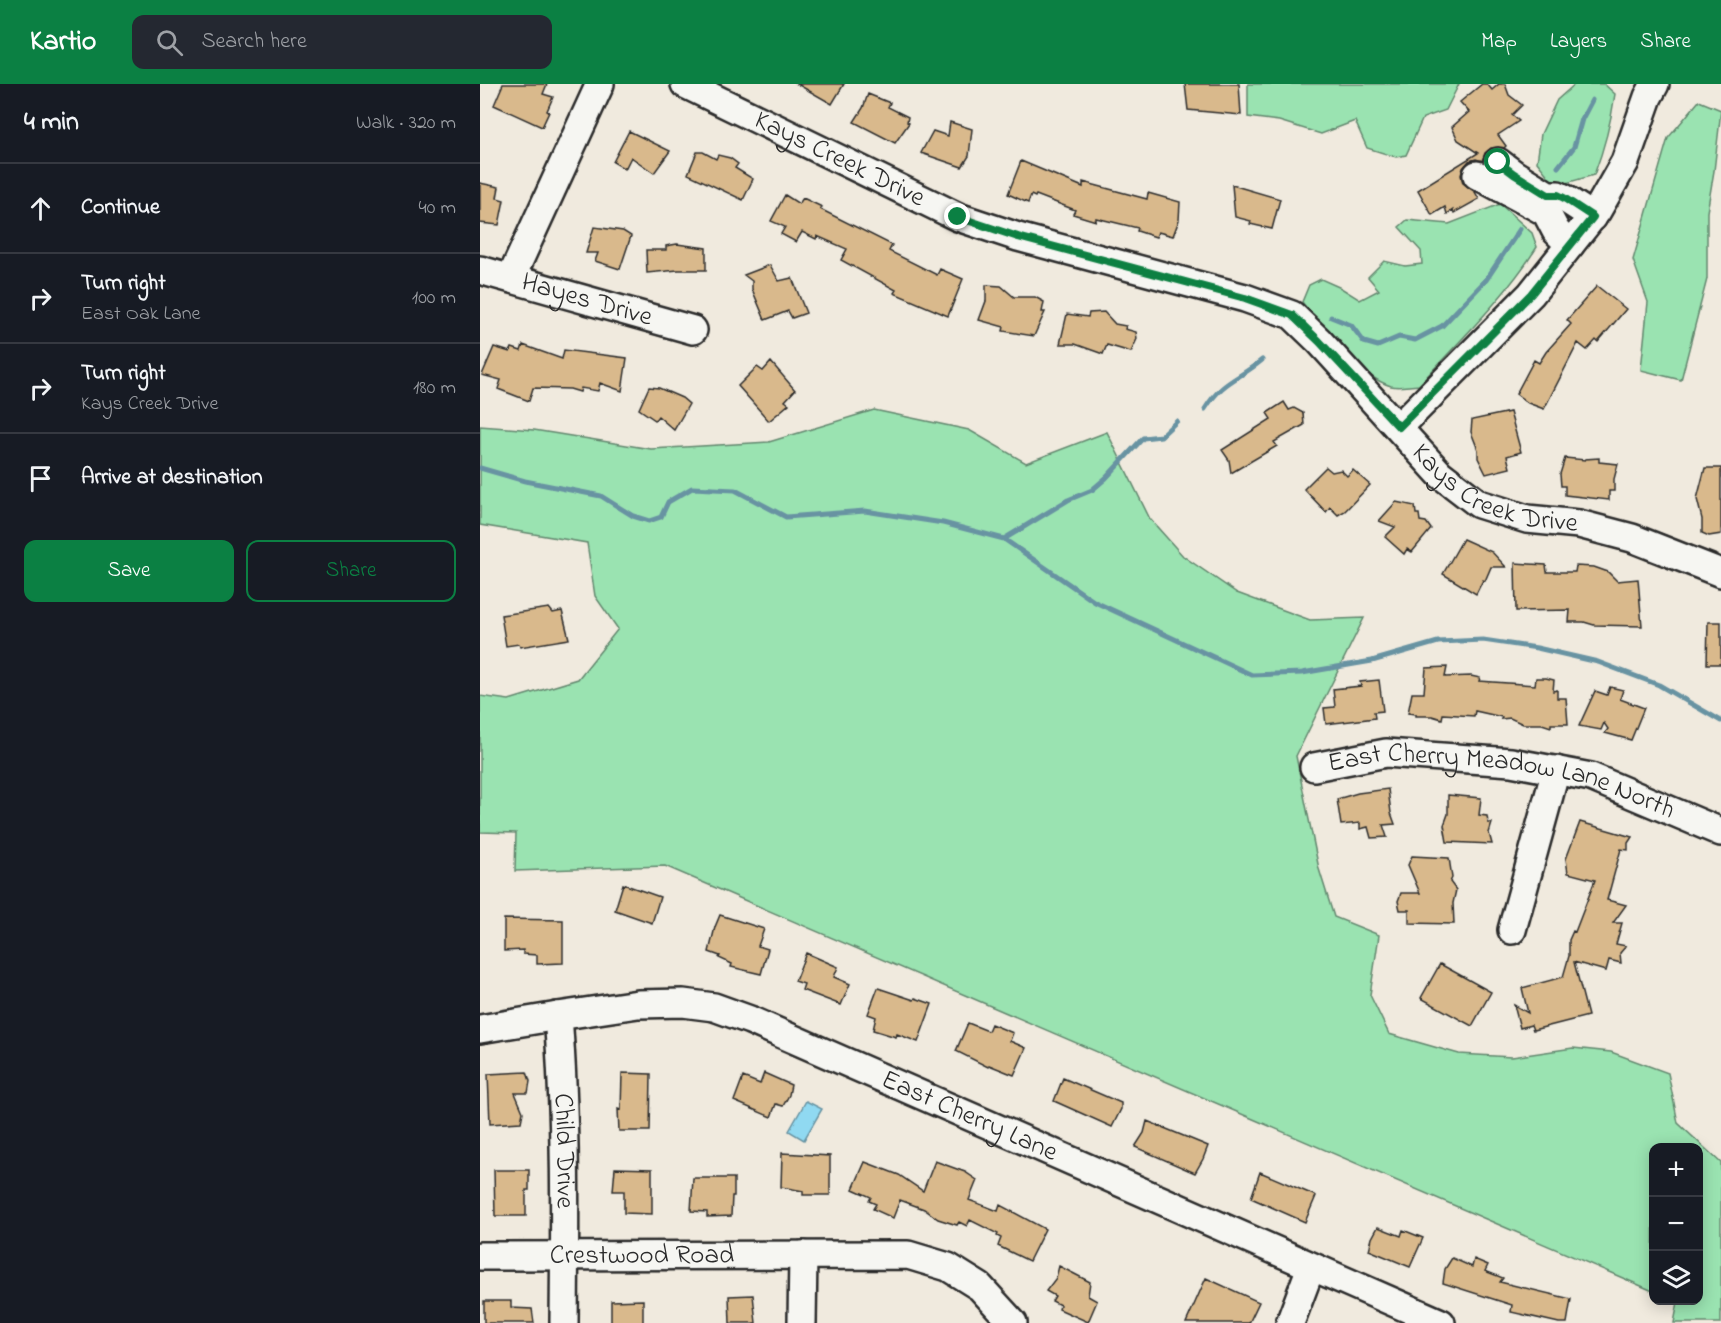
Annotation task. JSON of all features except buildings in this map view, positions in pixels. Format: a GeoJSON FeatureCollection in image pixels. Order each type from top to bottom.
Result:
{"type":"FeatureCollection","features":[{"type":"Feature","properties":{"kind":"street"},"geometry":{"type":"LineString","coordinates":[[511,278],[600,84]]}},
{"type":"Feature","properties":{"kind":"street","name":"Kays Creek Drive"},"geometry":{"type":"LineString","coordinates":[[685,84],[958,217],[1018,237],[1245,298],[1292,315],[1319,341],[1440,474],[1479,504],[1527,519],[1579,524],[1632,538],[1721,573]]}},
{"type":"Feature","properties":{"kind":"street"},"geometry":{"type":"LineString","coordinates":[[1399,427],[1531,294],[1593,217],[1625,162],[1648,97],[1655,84]]}},
{"type":"Feature","properties":{"kind":"street"},"geometry":{"type":"LineString","coordinates":[[1570,245],[1556,231],[1546,212],[1488,168],[1514,174],[1548,195],[1558,195],[1564,198],[1593,217]]}},
{"type":"Feature","properties":{"kind":"street","name":"Hayes Drive"},"geometry":{"type":"LineString","coordinates":[[481,273],[511,278],[693,330]]}},
{"type":"Feature","properties":{"kind":"street","name":"East Cherry Meadow Lane North"},"geometry":{"type":"LineString","coordinates":[[1314,767],[1386,753],[1511,762],[1591,777],[1721,831]]}},
{"type":"Feature","properties":{"kind":"street"},"geometry":{"type":"LineString","coordinates":[[1512,930],[1556,770]]}},
{"type":"Feature","properties":{"kind":"street","name":"East Cherry Lane"},"geometry":{"type":"LineString","coordinates":[[480,1029],[638,1005],[683,1003],[714,1007],[750,1020],[1441,1323]]}},
{"type":"Feature","properties":{"kind":"street","name":"Child Drive"},"geometry":{"type":"LineString","coordinates":[[558,1016],[565,1155],[564,1323]]}},
{"type":"Feature","properties":{"kind":"street","name":"Crestwood Road"},"geometry":{"type":"LineString","coordinates":[[480,1256],[908,1256],[948,1267],[980,1287],[1012,1323]]}},
{"type":"Feature","properties":{"kind":"street"},"geometry":{"type":"LineString","coordinates":[[802,1323],[803,1256]]}},
{"type":"Feature","properties":{"kind":"street"},"geometry":{"type":"LineString","coordinates":[[1290,1323],[1311,1267]]}},
{"type":"Feature","properties":{"kind":"green space"},"geometry":{"type":"Polygon","coordinates":[[[1248,84],[1459,84],[1446,110],[1423,118],[1406,155],[1396,157],[1367,148],[1355,121],[1321,134],[1279,121],[1248,117],[1248,84]]]}},
{"type":"Feature","properties":{"kind":"green space"},"geometry":{"type":"Polygon","coordinates":[[[1575,84],[1604,84],[1615,94],[1604,145],[1594,175],[1556,186],[1537,162],[1541,134],[1557,100],[1575,84]]]}},
{"type":"Feature","properties":{"kind":"green space"},"geometry":{"type":"Polygon","coordinates":[[[1699,101],[1721,110],[1707,212],[1707,279],[1681,380],[1641,370],[1648,302],[1633,260],[1668,138],[1699,101]]]}},
{"type":"Feature","properties":{"kind":"green space"},"geometry":{"type":"Polygon","coordinates":[[[1500,204],[1532,233],[1537,247],[1496,302],[1419,385],[1391,386],[1366,372],[1342,350],[1302,302],[1309,285],[1321,279],[1360,300],[1379,290],[1368,277],[1384,261],[1405,266],[1422,264],[1421,251],[1399,227],[1407,220],[1449,224],[1500,204]]]}},
{"type":"Feature","properties":{"kind":"green space"},"geometry":{"type":"Polygon","coordinates":[[[874,410],[969,430],[1026,463],[1107,432],[1150,519],[1183,556],[1237,593],[1310,620],[1364,618],[1296,756],[1319,869],[1334,917],[1379,935],[1370,995],[1389,1034],[1459,1054],[1512,1057],[1573,1048],[1611,1052],[1668,1073],[1678,1123],[1700,1143],[1649,1143],[1649,1289],[665,866],[515,871],[516,833],[480,832],[480,696],[509,700],[578,679],[618,629],[595,596],[587,543],[480,525],[480,426],[534,430],[651,449],[769,442],[874,410]]]}},
{"type":"Feature","properties":{"kind":"green space"},"geometry":{"type":"Polygon","coordinates":[[[1703,1146],[1721,1163],[1721,1323],[1674,1323],[1677,1305],[1703,1305],[1703,1146]]]}},
{"type":"Feature","properties":{"kind":"water"},"geometry":{"type":"Polygon","coordinates":[[[806,1101],[822,1109],[804,1140],[789,1131],[806,1101]]]}},
{"type":"Feature","properties":{"kind":"waterway"},"geometry":{"type":"LineString","coordinates":[[1558,167],[1574,147],[1582,119],[1592,100]]}},
{"type":"Feature","properties":{"kind":"waterway"},"geometry":{"type":"LineString","coordinates":[[1331,317],[1351,325],[1364,342],[1378,346],[1399,337],[1415,340],[1442,326],[1486,280],[1520,229]]}},
{"type":"Feature","properties":{"kind":"waterway"},"geometry":{"type":"LineString","coordinates":[[1205,409],[1218,392],[1262,360]]}},
{"type":"Feature","properties":{"kind":"waterway"},"geometry":{"type":"LineString","coordinates":[[1004,539],[1068,500],[1092,490],[1143,438],[1161,436],[1177,421]]}},
{"type":"Feature","properties":{"kind":"waterway"},"geometry":{"type":"LineString","coordinates":[[480,468],[525,481],[601,496],[633,516],[649,521],[661,517],[668,502],[692,488],[735,490],[786,517],[865,511],[943,523],[1004,539],[1095,602],[1252,675],[1302,673],[1372,661],[1438,642],[1483,640],[1537,648],[1598,662],[1659,685],[1721,721]]}},
{"type":"Feature","properties":{"kind":"route"},"geometry":{"type":"LineString","coordinates":[[958,217],[1018,237],[1245,298],[1292,315],[1399,427],[1531,294],[1593,217],[1558,195],[1548,195],[1498,162]]}}]}
